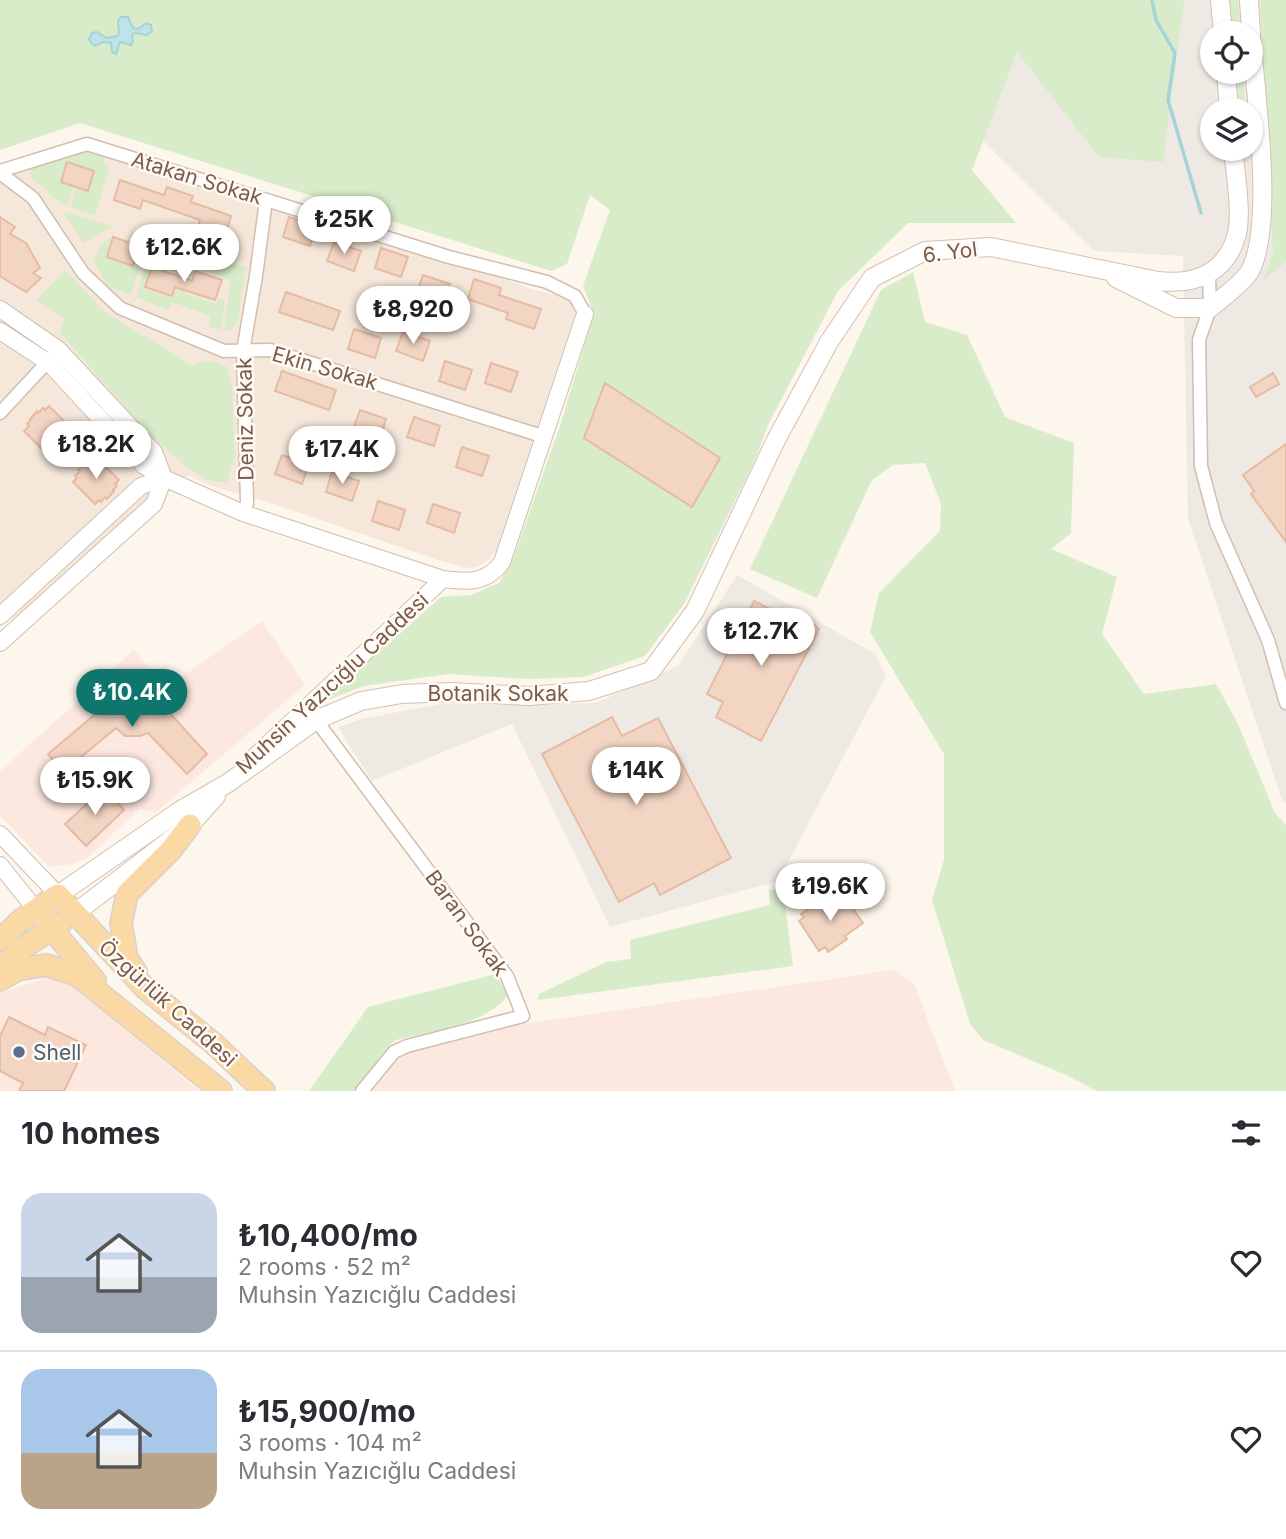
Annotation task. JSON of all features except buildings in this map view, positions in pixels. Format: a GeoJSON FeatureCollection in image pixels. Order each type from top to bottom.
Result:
{"type":"FeatureCollection","features":[{"type":"Feature","properties":{"kind":"main road"},"geometry":{"type":"LineString","coordinates":[[1220,0],[1222,21]]}},
{"type":"Feature","properties":{"kind":"main road"},"geometry":{"type":"LineString","coordinates":[[1249,0],[1250,21]]}},
{"type":"Feature","properties":{"kind":"main road"},"geometry":{"type":"LineString","coordinates":[[1094,267],[1176,308],[1210,308],[1249,273],[1260,238],[1262,190],[1255,84]]}},
{"type":"Feature","properties":{"kind":"main road"},"geometry":{"type":"LineString","coordinates":[[1094,267],[1178,283],[1209,275],[1227,255],[1237,236],[1238,203],[1234,161]]}},
{"type":"Feature","properties":{"kind":"main road","name":"6. Yol"},"geometry":{"type":"LineString","coordinates":[[776,440],[829,342],[872,278],[925,251],[991,247],[1094,267]]}},
{"type":"Feature","properties":{"kind":"main road","name":"Botanik Sokak"},"geometry":{"type":"LineString","coordinates":[[228,783],[316,720],[361,701],[401,694],[452,692],[529,696],[589,691],[651,671],[695,611],[776,440]]}},
{"type":"Feature","properties":{"kind":"main road","name":"Muhsin Yazıcığlu Caddesi"},"geometry":{"type":"LineString","coordinates":[[74,914],[190,825],[228,783]]}},
{"type":"Feature","properties":{"kind":"main road","name":"Muhsin Yazıcığlu Caddesi"},"geometry":{"type":"LineString","coordinates":[[0,940],[21,920],[181,810],[228,783]]}},
{"type":"Feature","properties":{"kind":"main road"},"geometry":{"type":"LineString","coordinates":[[146,989],[127,958],[121,924],[127,894],[171,850],[190,825]]}},
{"type":"Feature","properties":{"kind":"main road","name":"Özgürlük Caddesi"},"geometry":{"type":"LineString","coordinates":[[58,895],[146,989],[213,1043],[264,1091]]}},
{"type":"Feature","properties":{"kind":"main road"},"geometry":{"type":"LineString","coordinates":[[36,910],[118,1007]]}},
{"type":"Feature","properties":{"kind":"main road"},"geometry":{"type":"LineString","coordinates":[[0,970],[23,948],[74,914]]}},
{"type":"Feature","properties":{"kind":"main road"},"geometry":{"type":"LineString","coordinates":[[0,980],[17,970],[46,965],[77,975],[118,1007]]}},
{"type":"Feature","properties":{"kind":"main road","name":"Özgürlük Caddesi"},"geometry":{"type":"LineString","coordinates":[[118,1007],[221,1091]]}},
{"type":"Feature","properties":{"kind":"street","name":"Atakan Sokak"},"geometry":{"type":"LineString","coordinates":[[0,172],[87,144],[449,257],[547,282],[575,296],[584,314]]}},
{"type":"Feature","properties":{"kind":"street","name":"Ekin Sokak"},"geometry":{"type":"LineString","coordinates":[[0,172],[33,198],[83,274],[120,308],[224,351],[270,349],[545,437]]}},
{"type":"Feature","properties":{"kind":"street","name":"Deniz Sokak"},"geometry":{"type":"LineString","coordinates":[[243,513],[247,503],[243,351],[266,200]]}},
{"type":"Feature","properties":{"kind":"street"},"geometry":{"type":"LineString","coordinates":[[1209,275],[1210,308],[1199,340],[1201,466],[1216,523],[1268,640],[1286,703]]}},
{"type":"Feature","properties":{"kind":"street"},"geometry":{"type":"LineString","coordinates":[[0,309],[58,349],[154,452],[163,478],[154,504],[0,643]]}},
{"type":"Feature","properties":{"kind":"street","name":"Muhsin Yazıcığlu Caddesi"},"geometry":{"type":"LineString","coordinates":[[228,783],[443,579],[482,580],[502,562],[584,314]]}},
{"type":"Feature","properties":{"kind":"street"},"geometry":{"type":"LineString","coordinates":[[0,331],[49,363],[145,466],[163,478],[243,513],[443,579]]}},
{"type":"Feature","properties":{"kind":"street"},"geometry":{"type":"LineString","coordinates":[[0,413],[49,363],[58,349]]}},
{"type":"Feature","properties":{"kind":"street"},"geometry":{"type":"LineString","coordinates":[[0,616],[141,486],[163,478]]}},
{"type":"Feature","properties":{"kind":"street","name":"Baran Sokak"},"geometry":{"type":"LineString","coordinates":[[316,720],[508,976],[523,1016],[407,1046],[394,1052],[362,1091]]}},
{"type":"Feature","properties":{"kind":"street"},"geometry":{"type":"LineString","coordinates":[[0,834],[58,895]]}},
{"type":"Feature","properties":{"kind":"street"},"geometry":{"type":"LineString","coordinates":[[0,865],[36,910]]}},
{"type":"Feature","properties":{"kind":"shaded area"},"geometry":{"type":"Polygon","coordinates":[[[842,0],[1286,0],[1286,804],[1282,800],[1188,519],[1183,256],[1094,251],[842,0]]]}},
{"type":"Feature","properties":{"kind":"shaded area"},"geometry":{"type":"Polygon","coordinates":[[[87,144],[449,257],[531,289],[559,296],[572,304],[576,316],[547,413],[497,550],[488,560],[477,567],[468,568],[441,561],[268,502],[208,485],[189,475],[156,494],[49,593],[0,627],[0,171],[87,144]]]}},
{"type":"Feature","properties":{"kind":"shaded area"},"geometry":{"type":"Polygon","coordinates":[[[737,575],[875,654],[886,676],[778,881],[610,927],[512,724],[372,781],[338,727],[362,719],[445,703],[596,703],[678,666],[737,575]]]}},
{"type":"Feature","properties":{"kind":"shaded area"},"geometry":{"type":"Polygon","coordinates":[[[262,621],[305,685],[155,813],[139,809],[86,859],[68,865],[48,866],[0,815],[0,771],[134,650],[165,688],[262,621]]]}},
{"type":"Feature","properties":{"kind":"shaded area"},"geometry":{"type":"Polygon","coordinates":[[[893,970],[914,984],[955,1091],[369,1091],[392,1060],[401,1055],[503,1027],[893,970]]]}},
{"type":"Feature","properties":{"kind":"shaded area"},"geometry":{"type":"Polygon","coordinates":[[[52,976],[77,989],[199,1091],[0,1091],[0,993],[52,976]]]}},
{"type":"Feature","properties":{"kind":"green space"},"geometry":{"type":"Polygon","coordinates":[[[0,0],[1184,0],[1163,162],[1099,157],[1017,52],[972,170],[1016,223],[908,223],[838,291],[768,425],[756,458],[684,604],[645,656],[583,677],[528,679],[448,674],[364,686],[323,702],[441,597],[471,595],[499,583],[514,556],[560,426],[594,313],[583,286],[610,210],[590,195],[567,264],[551,271],[80,123],[0,150],[0,0]]]}},
{"type":"Feature","properties":{"kind":"green space"},"geometry":{"type":"Polygon","coordinates":[[[1230,0],[1238,0],[1239,21],[1233,21],[1230,0]]]}},
{"type":"Feature","properties":{"kind":"green space"},"geometry":{"type":"Polygon","coordinates":[[[1260,0],[1286,0],[1286,262],[1263,280],[1273,253],[1260,0]]]}},
{"type":"Feature","properties":{"kind":"green space"},"geometry":{"type":"Polygon","coordinates":[[[1238,84],[1244,84],[1244,98],[1239,98],[1238,84]]]}},
{"type":"Feature","properties":{"kind":"green space"},"geometry":{"type":"Polygon","coordinates":[[[79,148],[106,153],[103,164],[110,167],[95,215],[71,207],[75,190],[73,189],[68,206],[31,178],[30,164],[79,148]]]}},
{"type":"Feature","properties":{"kind":"green space"},"geometry":{"type":"Polygon","coordinates":[[[64,213],[112,226],[83,243],[64,213]]]}},
{"type":"Feature","properties":{"kind":"green space"},"geometry":{"type":"Polygon","coordinates":[[[132,232],[154,239],[152,247],[146,246],[131,295],[107,286],[94,261],[99,246],[110,237],[112,238],[106,257],[135,267],[141,246],[129,241],[132,232]]]}},
{"type":"Feature","properties":{"kind":"green space"},"geometry":{"type":"Polygon","coordinates":[[[159,240],[172,244],[164,269],[152,265],[144,289],[173,298],[180,275],[168,270],[176,245],[212,256],[207,272],[194,268],[185,293],[216,304],[218,298],[225,300],[221,330],[209,327],[210,316],[172,302],[168,310],[136,297],[150,251],[155,252],[159,240]]]}},
{"type":"Feature","properties":{"kind":"green space"},"geometry":{"type":"Polygon","coordinates":[[[215,258],[246,267],[238,319],[231,330],[224,331],[230,280],[210,273],[215,258]]]}},
{"type":"Feature","properties":{"kind":"green space"},"geometry":{"type":"Polygon","coordinates":[[[65,270],[106,313],[193,366],[210,361],[227,367],[232,387],[235,455],[227,482],[211,481],[174,456],[153,437],[60,333],[65,319],[36,301],[65,270]]]}},
{"type":"Feature","properties":{"kind":"green space"},"geometry":{"type":"Polygon","coordinates":[[[913,272],[925,322],[967,335],[1005,417],[1074,443],[1071,533],[1051,549],[1117,577],[1102,634],[1144,694],[1216,684],[1238,724],[1275,813],[1286,825],[1286,1091],[1097,1091],[983,1040],[970,1024],[932,900],[944,860],[944,754],[870,632],[879,593],[940,531],[941,504],[925,463],[893,465],[872,480],[817,598],[750,569],[881,290],[913,272]]]}},
{"type":"Feature","properties":{"kind":"green space"},"geometry":{"type":"Polygon","coordinates":[[[783,889],[793,966],[538,1000],[539,994],[606,962],[631,959],[630,940],[770,905],[769,890],[783,889]]]}},
{"type":"Feature","properties":{"kind":"green space"},"geometry":{"type":"Polygon","coordinates":[[[496,974],[508,995],[486,1013],[441,1030],[396,1040],[355,1091],[309,1091],[368,1007],[496,974]]]}},
{"type":"Feature","properties":{"kind":"water"},"geometry":{"type":"Polygon","coordinates":[[[121,17],[128,17],[133,28],[148,24],[151,25],[152,31],[147,35],[132,35],[131,45],[120,42],[116,54],[112,52],[111,43],[103,42],[95,46],[91,43],[89,39],[92,33],[97,32],[107,38],[117,36],[118,21],[121,17]]]}},
{"type":"Feature","properties":{"kind":"waterway"},"geometry":{"type":"LineString","coordinates":[[1152,0],[1156,20],[1175,53],[1168,100],[1201,213]]}},
{"type":"Feature","properties":{"kind":"place","name":"Shell"},"geometry":{"type":"Point","coordinates":[19,1052]}}]}
